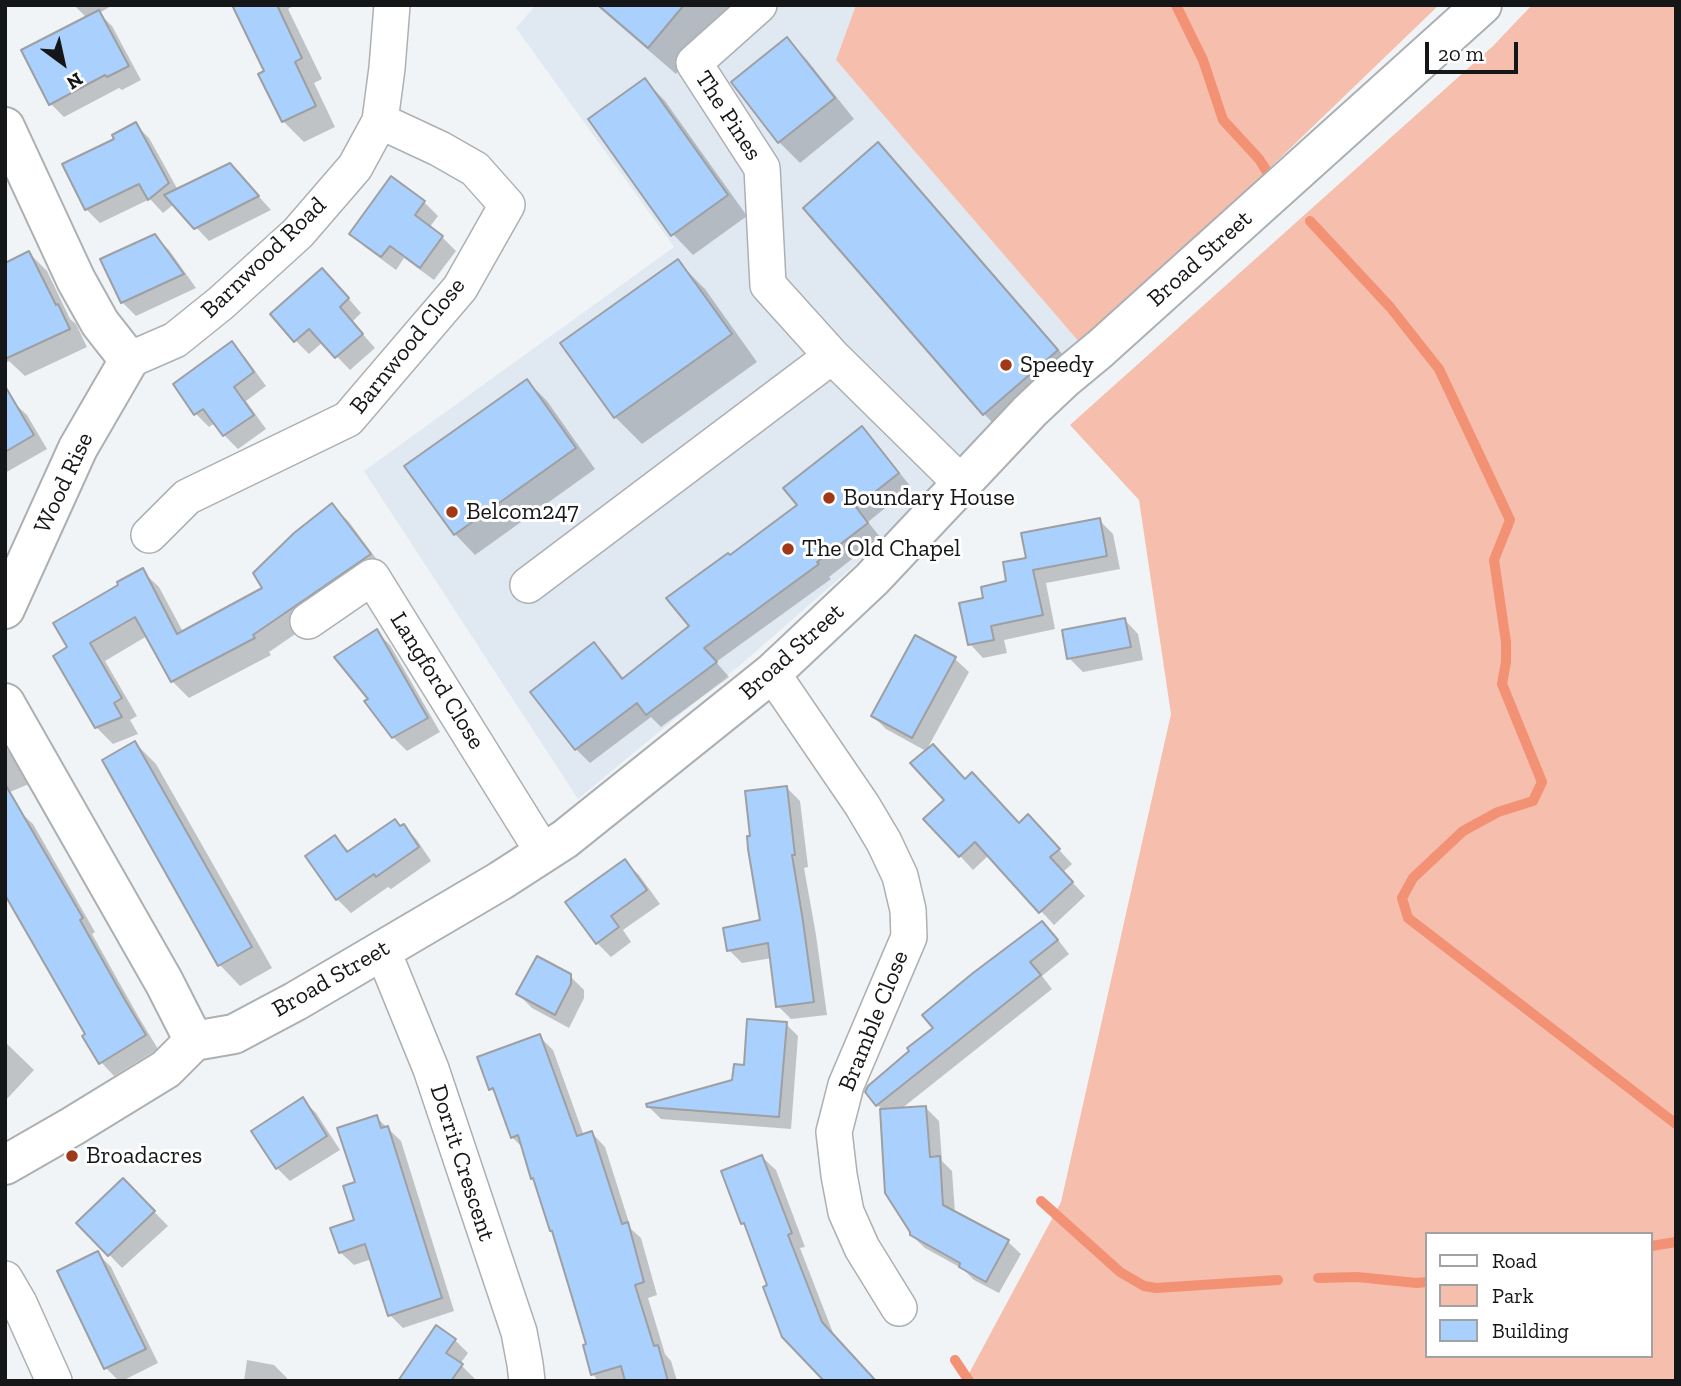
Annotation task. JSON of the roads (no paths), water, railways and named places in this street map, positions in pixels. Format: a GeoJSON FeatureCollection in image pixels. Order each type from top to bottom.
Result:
{"type":"FeatureCollection","features":[{"type":"Feature","properties":{"kind":"street","name":"Barnwood Road"},"geometry":{"type":"LineString","coordinates":[[128,360],[175,340],[227,298],[298,233],[355,167],[380,121],[392,5]]}},
{"type":"Feature","properties":{"kind":"street","name":"The Pines"},"geometry":{"type":"LineString","coordinates":[[759,5],[694,63],[762,168],[768,285],[832,356],[962,484]]}},
{"type":"Feature","properties":{"kind":"street","name":"Broad Street"},"geometry":{"type":"LineString","coordinates":[[194,1041],[234,1034],[296,1001],[500,881],[565,838],[772,673],[872,579],[1056,386],[1482,5]]}},
{"type":"Feature","properties":{"kind":"street","name":"Barnwood Close"},"geometry":{"type":"LineString","coordinates":[[149,535],[187,497],[348,419],[460,288],[507,205],[475,169],[380,121]]}},
{"type":"Feature","properties":{"kind":"street"},"geometry":{"type":"LineString","coordinates":[[5,127],[76,280],[100,323],[128,360]]}},
{"type":"Feature","properties":{"kind":"street"},"geometry":{"type":"LineString","coordinates":[[528,585],[832,356]]}},
{"type":"Feature","properties":{"kind":"street","name":"Wood Rise"},"geometry":{"type":"LineString","coordinates":[[5,609],[78,448],[128,360]]}},
{"type":"Feature","properties":{"kind":"street","name":"Langford Close"},"geometry":{"type":"LineString","coordinates":[[308,621],[372,577],[543,852]]}},
{"type":"Feature","properties":{"kind":"street","name":"Bramble Close"},"geometry":{"type":"LineString","coordinates":[[772,673],[884,842],[900,876],[908,910],[909,937],[846,1085],[834,1132],[846,1212],[862,1248],[899,1308]]}},
{"type":"Feature","properties":{"kind":"street"},"geometry":{"type":"LineString","coordinates":[[5,703],[164,982],[194,1041],[166,1069],[5,1165]]}},
{"type":"Feature","properties":{"kind":"street","name":"Dorrit Crescent"},"geometry":{"type":"LineString","coordinates":[[382,949],[431,1069],[519,1332],[527,1381]]}},
{"type":"Feature","properties":{"kind":"street"},"geometry":{"type":"LineString","coordinates":[[5,1279],[19,1303],[54,1381]]}},
{"type":"Feature","properties":{"kind":"waterway"},"geometry":{"type":"LineString","coordinates":[[1176,5],[1203,60],[1223,120],[1259,159],[1271,178]]}},
{"type":"Feature","properties":{"kind":"waterway"},"geometry":{"type":"LineString","coordinates":[[1310,221],[1390,307],[1439,369],[1510,520],[1494,560],[1506,642],[1502,684],[1542,782],[1533,801],[1498,812],[1463,831],[1413,878],[1402,898],[1408,918],[1676,1124]]}},
{"type":"Feature","properties":{"kind":"waterway"},"geometry":{"type":"LineString","coordinates":[[1041,1201],[1120,1272],[1144,1286],[1156,1288],[1278,1280]]}},
{"type":"Feature","properties":{"kind":"waterway"},"geometry":{"type":"LineString","coordinates":[[1653,1246],[1676,1242]]}},
{"type":"Feature","properties":{"kind":"waterway"},"geometry":{"type":"LineString","coordinates":[[1318,1278],[1357,1277],[1426,1282]]}},
{"type":"Feature","properties":{"kind":"waterway"},"geometry":{"type":"LineString","coordinates":[[955,1360],[969,1381]]}},
{"type":"Feature","properties":{"kind":"place","name":"Speedy"},"geometry":{"type":"Point","coordinates":[1006,365]}},
{"type":"Feature","properties":{"kind":"place","name":"Boundary House"},"geometry":{"type":"Point","coordinates":[829,498]}},
{"type":"Feature","properties":{"kind":"place","name":"Belcom247"},"geometry":{"type":"Point","coordinates":[452,512]}},
{"type":"Feature","properties":{"kind":"place","name":"The Old Chapel"},"geometry":{"type":"Point","coordinates":[788,549]}},
{"type":"Feature","properties":{"kind":"place","name":"Broadacres"},"geometry":{"type":"Point","coordinates":[72,1156]}}]}
